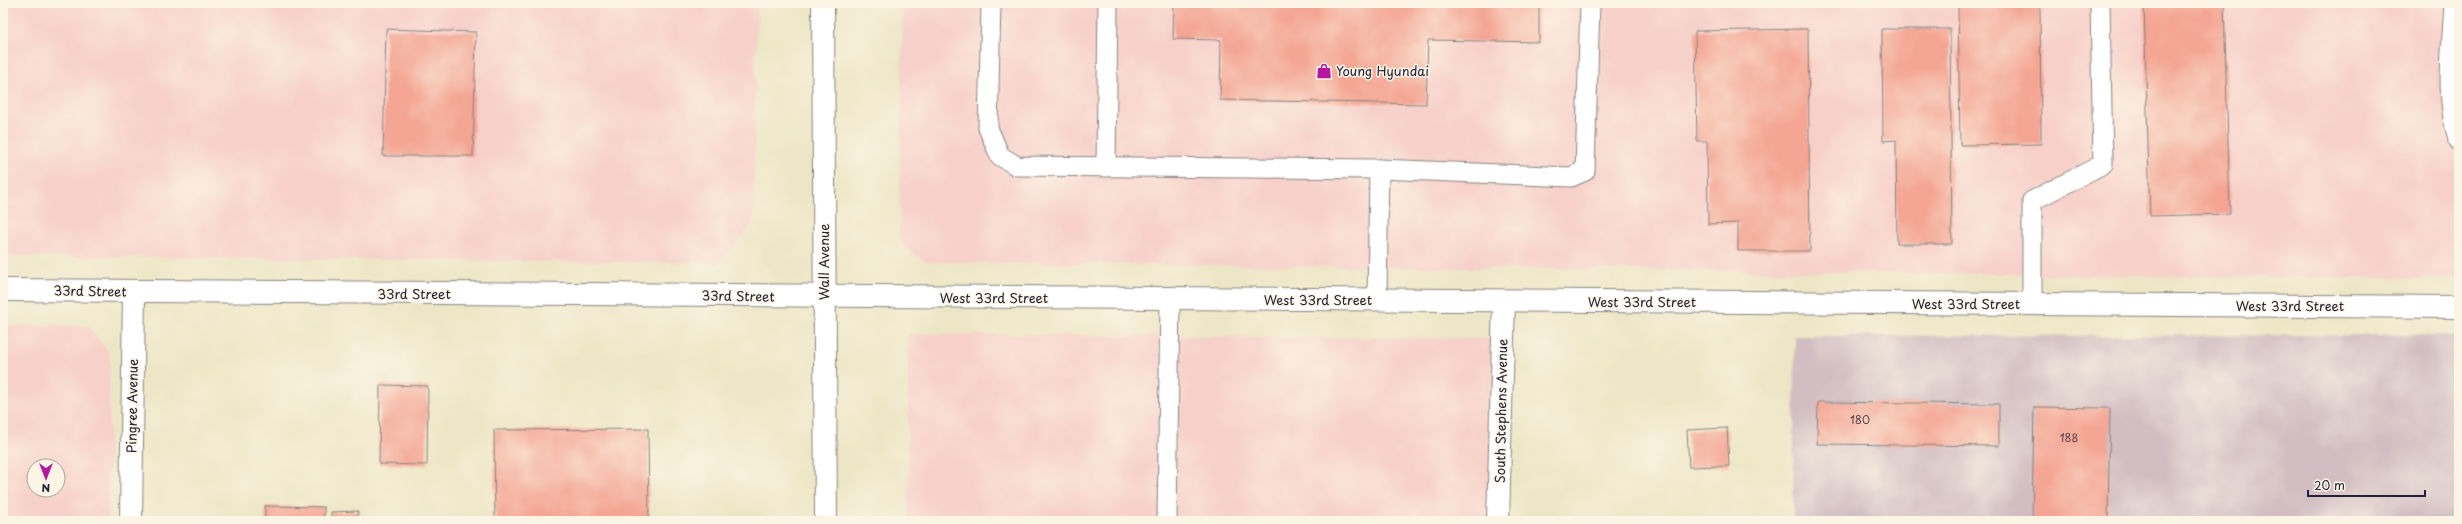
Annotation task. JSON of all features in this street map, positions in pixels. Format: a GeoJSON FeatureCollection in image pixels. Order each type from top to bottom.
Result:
{"type":"FeatureCollection","features":[{"type":"Feature","properties":{"kind":"street","name":"Wall Avenue"},"geometry":{"type":"LineString","coordinates":[[823,3],[826,521]]}},
{"type":"Feature","properties":{"kind":"street","name":"33rd Street"},"geometry":{"type":"LineString","coordinates":[[3,290],[825,296]]}},
{"type":"Feature","properties":{"kind":"street","name":"Pingree Avenue"},"geometry":{"type":"LineString","coordinates":[[131,521],[134,291]]}},
{"type":"Feature","properties":{"kind":"street","name":"West 33rd Street"},"geometry":{"type":"LineString","coordinates":[[825,296],[2459,307]]}},
{"type":"Feature","properties":{"kind":"street","name":"South Stephens Avenue"},"geometry":{"type":"LineString","coordinates":[[1498,521],[1504,301]]}},
{"type":"Feature","properties":{"kind":"lane"},"geometry":{"type":"LineString","coordinates":[[991,3],[988,128],[1000,156],[1017,166],[1379,169],[1571,177],[1585,171],[1590,3]]}},
{"type":"Feature","properties":{"kind":"lane"},"geometry":{"type":"LineString","coordinates":[[1106,167],[1108,3]]}},
{"type":"Feature","properties":{"kind":"lane"},"geometry":{"type":"LineString","coordinates":[[2032,305],[2032,201],[2103,164],[2100,3]]}},
{"type":"Feature","properties":{"kind":"lane"},"geometry":{"type":"LineString","coordinates":[[2454,3],[2450,86],[2456,132],[2459,141]]}},
{"type":"Feature","properties":{"kind":"lane"},"geometry":{"type":"LineString","coordinates":[[1377,300],[1379,169]]}},
{"type":"Feature","properties":{"kind":"lane"},"geometry":{"type":"LineString","coordinates":[[1167,521],[1170,299]]}},
{"type":"Feature","properties":{"kind":"shaded area"},"geometry":{"type":"Polygon","coordinates":[[[3,3],[757,3],[753,224],[718,263],[3,256],[3,3]]]}},
{"type":"Feature","properties":{"kind":"shaded area"},"geometry":{"type":"Polygon","coordinates":[[[903,3],[2459,3],[2459,279],[926,262],[905,248],[899,235],[903,3]]]}},
{"type":"Feature","properties":{"kind":"shaded area"},"geometry":{"type":"Polygon","coordinates":[[[3,325],[88,326],[110,354],[108,521],[3,521],[3,325]]]}},
{"type":"Feature","properties":{"kind":"shaded area"},"geometry":{"type":"Polygon","coordinates":[[[908,334],[1506,339],[1502,521],[908,521],[908,334]]]}},
{"type":"Feature","properties":{"kind":"shaded area"},"geometry":{"type":"Polygon","coordinates":[[[2459,335],[2459,521],[1793,521],[1795,336],[2459,335]]]}},
{"type":"Feature","properties":{"kind":"building","name":"Young Hyundai"},"geometry":{"type":"Polygon","coordinates":[[[1174,3],[1539,3],[1539,42],[1428,40],[1426,104],[1220,100],[1221,40],[1173,39],[1174,3]]]}},
{"type":"Feature","properties":{"kind":"building"},"geometry":{"type":"Polygon","coordinates":[[[1958,3],[2040,3],[2041,144],[1960,145],[1958,3]]]}},
{"type":"Feature","properties":{"kind":"building"},"geometry":{"type":"Polygon","coordinates":[[[2144,3],[2224,3],[2230,214],[2150,216],[2144,3]]]}},
{"type":"Feature","properties":{"kind":"building"},"geometry":{"type":"Polygon","coordinates":[[[386,29],[476,32],[473,156],[383,156],[386,29]]]}},
{"type":"Feature","properties":{"kind":"building"},"geometry":{"type":"Polygon","coordinates":[[[1808,29],[1810,251],[1738,251],[1738,223],[1708,224],[1707,141],[1697,141],[1695,31],[1808,29]]]}},
{"type":"Feature","properties":{"kind":"building"},"geometry":{"type":"Polygon","coordinates":[[[1882,29],[1950,29],[1952,244],[1897,244],[1896,140],[1883,141],[1882,29]]]}},
{"type":"Feature","properties":{"kind":"building"},"geometry":{"type":"Polygon","coordinates":[[[380,385],[428,386],[427,465],[379,464],[380,385]]]}},
{"type":"Feature","properties":{"kind":"building"},"geometry":{"type":"Polygon","coordinates":[[[1818,402],[1999,404],[1999,446],[1817,444],[1818,402]]]}},
{"type":"Feature","properties":{"kind":"building"},"geometry":{"type":"Polygon","coordinates":[[[2034,407],[2110,408],[2108,521],[2032,521],[2034,407]]]}},
{"type":"Feature","properties":{"kind":"building"},"geometry":{"type":"Polygon","coordinates":[[[1727,428],[1729,466],[1689,467],[1687,430],[1727,428]]]}},
{"type":"Feature","properties":{"kind":"building"},"geometry":{"type":"Polygon","coordinates":[[[648,429],[649,521],[495,521],[494,430],[648,429]]]}},
{"type":"Feature","properties":{"kind":"building"},"geometry":{"type":"Polygon","coordinates":[[[265,506],[324,507],[324,521],[265,521],[265,506]]]}},
{"type":"Feature","properties":{"kind":"building"},"geometry":{"type":"Polygon","coordinates":[[[358,511],[358,521],[331,521],[331,512],[358,511]]]}},
{"type":"Feature","properties":{"kind":"place","name":"Young Hyundai"},"geometry":{"type":"Point","coordinates":[1324,71]}}]}
